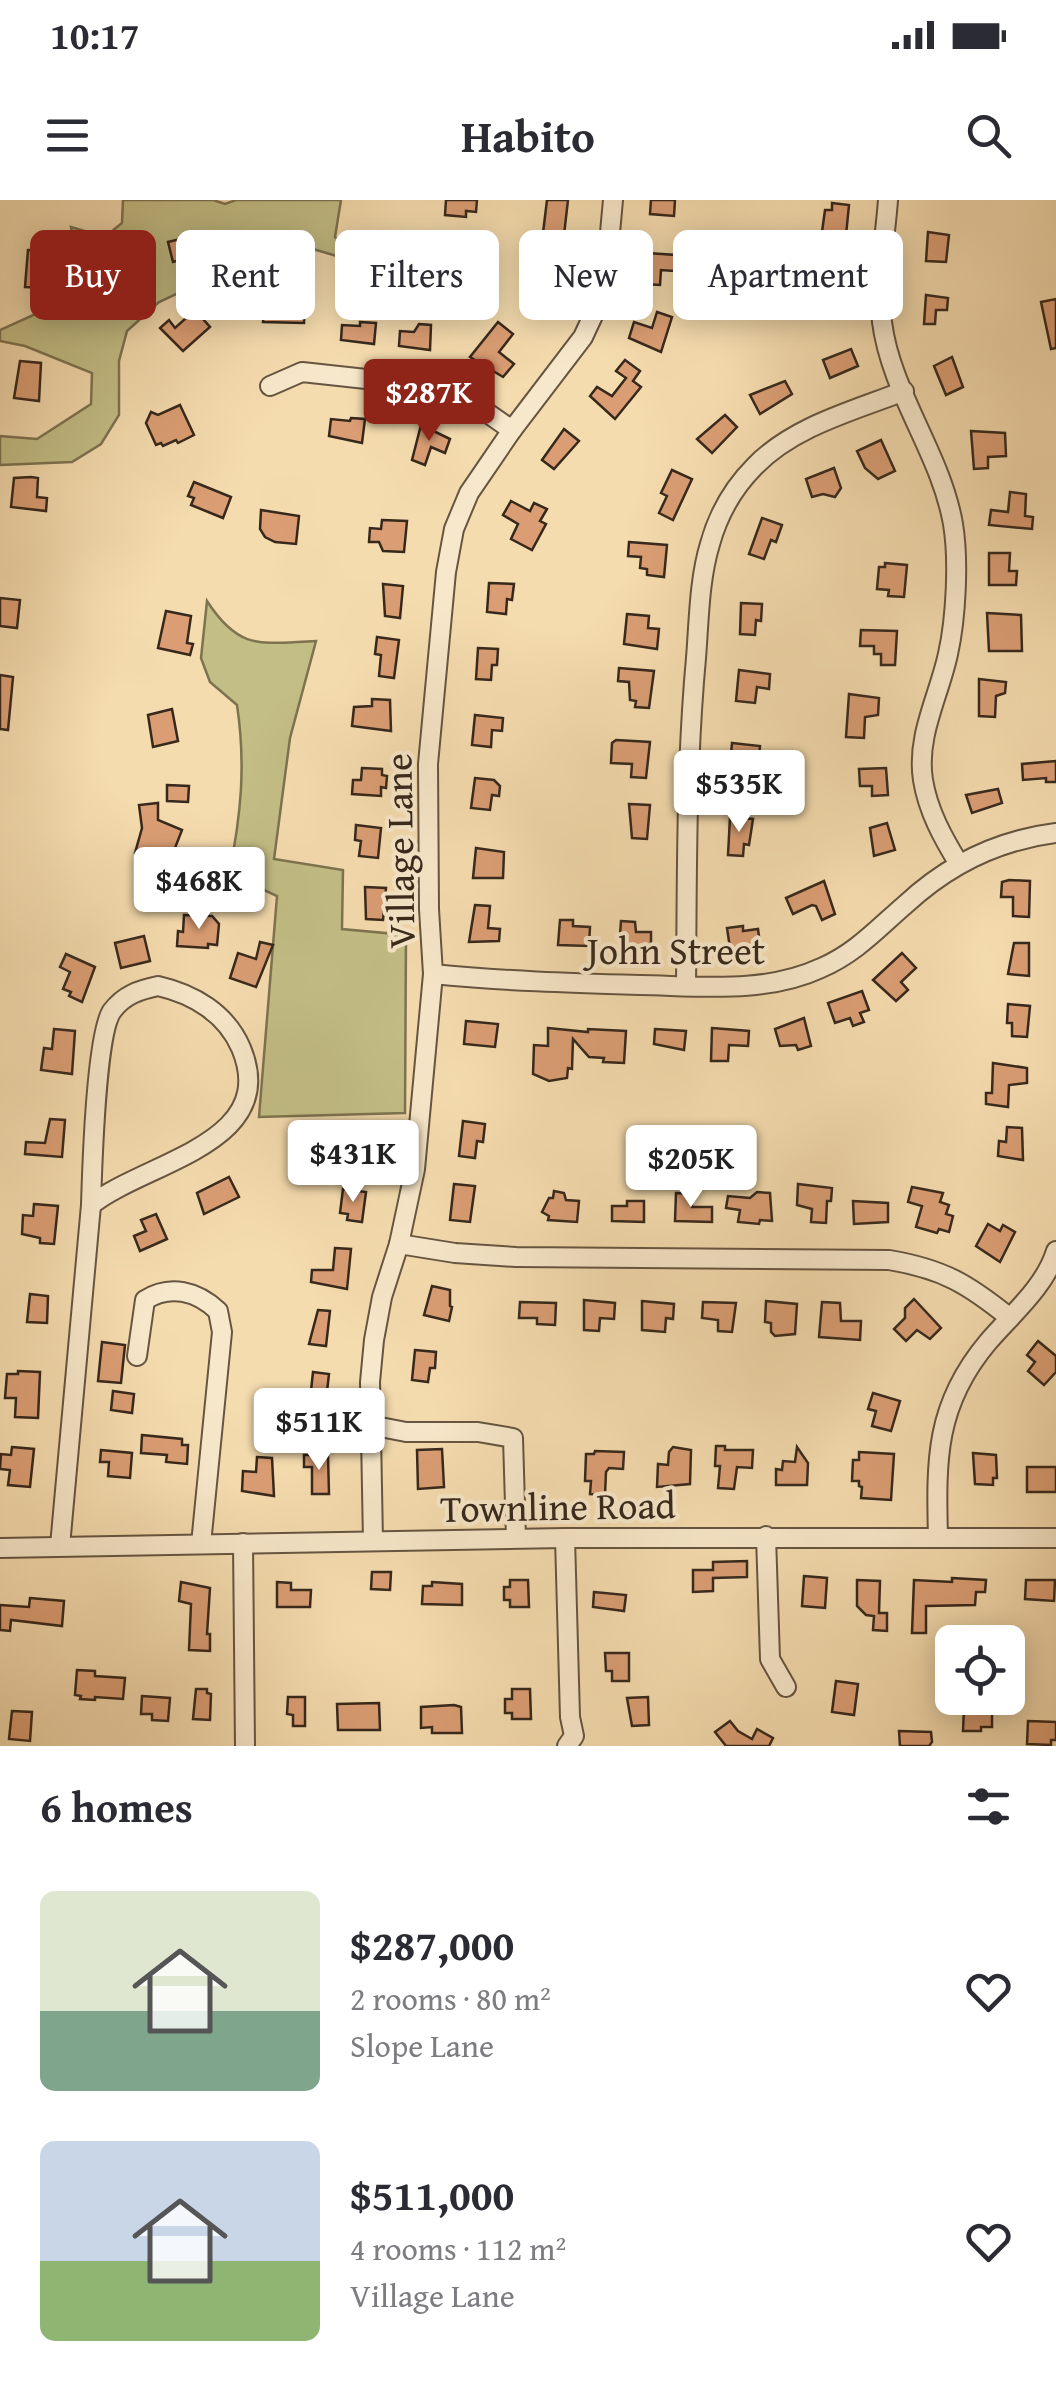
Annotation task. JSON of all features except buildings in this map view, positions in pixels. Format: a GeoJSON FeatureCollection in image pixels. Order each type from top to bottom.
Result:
{"type":"FeatureCollection","features":[{"type":"Feature","properties":{"kind":"street","name":"Village Lane"},"geometry":{"type":"LineString","coordinates":[[374,1541],[370,1425],[374,1340],[415,1170],[433,974],[428,910],[428,764],[446,572],[454,529],[469,493],[583,338],[598,308],[606,276],[613,200]]}},
{"type":"Feature","properties":{"kind":"street"},"geometry":{"type":"LineString","coordinates":[[888,200],[880,296],[882,324],[953,523],[952,620],[948,652],[927,722],[922,777],[940,832],[959,864]]}},
{"type":"Feature","properties":{"kind":"street"},"geometry":{"type":"LineString","coordinates":[[270,386],[302,372],[439,387],[464,396],[512,430]]}},
{"type":"Feature","properties":{"kind":"street"},"geometry":{"type":"LineString","coordinates":[[686,986],[688,771],[708,548],[719,518],[744,478],[784,441],[904,391]]}},
{"type":"Feature","properties":{"kind":"street","name":"John Street"},"geometry":{"type":"LineString","coordinates":[[433,974],[511,982],[686,986],[756,986],[792,980],[852,952],[928,885],[959,864],[1009,842],[1056,834]]}},
{"type":"Feature","properties":{"kind":"street"},"geometry":{"type":"LineString","coordinates":[[60,1546],[93,1144],[109,1014],[123,998],[158,986],[202,1002],[224,1021],[240,1045],[250,1090],[245,1103],[234,1123],[218,1136],[112,1188],[91,1205]]}},
{"type":"Feature","properties":{"kind":"street"},"geometry":{"type":"LineString","coordinates":[[400,1244],[516,1257],[889,1260],[946,1274],[970,1286],[1010,1318]]}},
{"type":"Feature","properties":{"kind":"street"},"geometry":{"type":"LineString","coordinates":[[938,1538],[939,1444],[947,1408],[962,1376],[1052,1264],[1056,1251]]}},
{"type":"Feature","properties":{"kind":"street"},"geometry":{"type":"LineString","coordinates":[[137,1356],[145,1300],[160,1291],[193,1293],[218,1312],[222,1332],[200,1544]]}},
{"type":"Feature","properties":{"kind":"street"},"geometry":{"type":"LineString","coordinates":[[370,1425],[406,1432],[502,1434],[513,1438],[516,1538]]}},
{"type":"Feature","properties":{"kind":"street"},"geometry":{"type":"LineString","coordinates":[[766,1536],[770,1659],[786,1687]]}},
{"type":"Feature","properties":{"kind":"street","name":"Townline Road"},"geometry":{"type":"LineString","coordinates":[[0,1548],[516,1538],[1056,1538]]}},
{"type":"Feature","properties":{"kind":"street"},"geometry":{"type":"LineString","coordinates":[[566,1538],[570,1718],[576,1743]]}},
{"type":"Feature","properties":{"kind":"street"},"geometry":{"type":"LineString","coordinates":[[244,1543],[244,1746]]}},
{"type":"Feature","properties":{"kind":"shaded area"},"geometry":{"type":"Polygon","coordinates":[[[123,200],[213,200],[225,204],[236,200],[341,200],[335,256],[315,250],[315,230],[176,230],[176,294],[156,305],[156,230],[114,230],[122,223],[123,200]]]}},
{"type":"Feature","properties":{"kind":"shaded area"},"geometry":{"type":"Polygon","coordinates":[[[30,316],[30,320],[139,320],[127,331],[119,361],[119,415],[101,444],[72,462],[0,465],[0,436],[37,439],[91,404],[92,373],[25,346],[0,341],[0,330],[30,316]]]}},
{"type":"Feature","properties":{"kind":"shaded area"},"geometry":{"type":"Polygon","coordinates":[[[207,601],[230,629],[242,637],[266,643],[316,641],[290,738],[274,859],[343,870],[342,929],[406,935],[405,1113],[259,1117],[277,896],[229,874],[241,790],[240,727],[237,705],[210,682],[201,658],[207,601]]]}}]}
